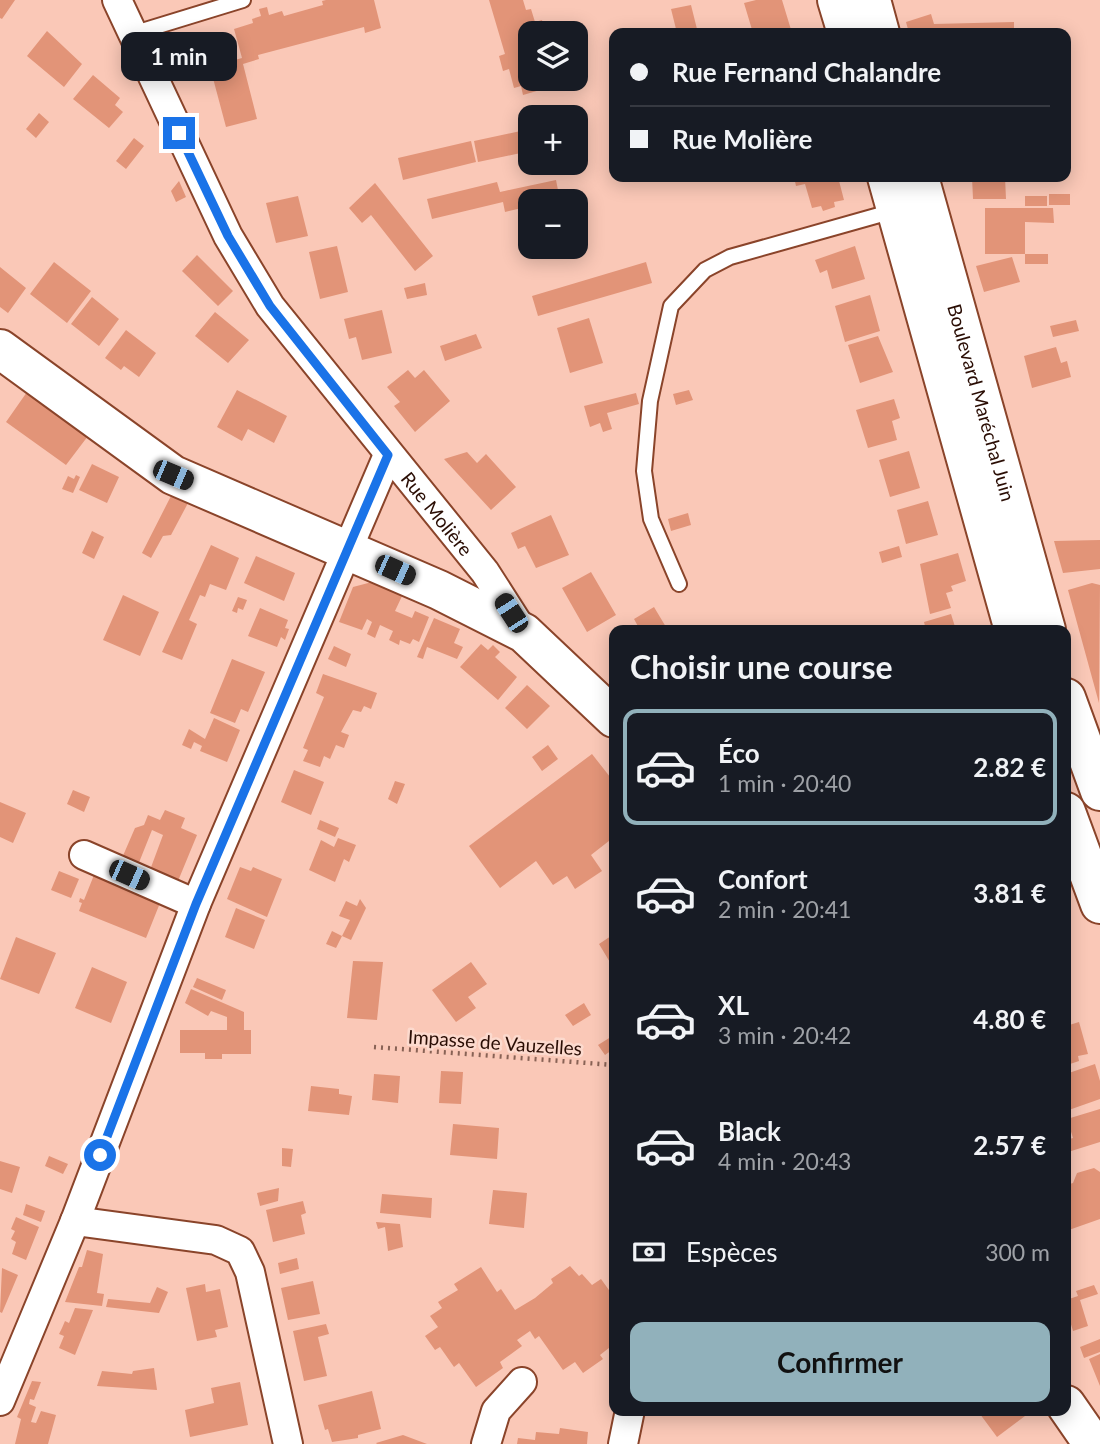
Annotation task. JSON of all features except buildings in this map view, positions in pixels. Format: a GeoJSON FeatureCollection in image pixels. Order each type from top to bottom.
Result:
{"type":"FeatureCollection","features":[{"type":"Feature","properties":{"kind":"main road"},"geometry":{"type":"LineString","coordinates":[[837,0],[845,28]]}},
{"type":"Feature","properties":{"kind":"main road"},"geometry":{"type":"LineString","coordinates":[[871,0],[879,28]]}},
{"type":"Feature","properties":{"kind":"main road","name":"Boulevard Maréchal Juin"},"geometry":{"type":"LineString","coordinates":[[920,182],[1045,625]]}},
{"type":"Feature","properties":{"kind":"main road","name":"Boulevard Maréchal Juin"},"geometry":{"type":"LineString","coordinates":[[892,193],[1013,625]]}},
{"type":"Feature","properties":{"kind":"main road"},"geometry":{"type":"LineString","coordinates":[[0,349],[57,387],[173,475],[439,590],[524,633],[609,713]]}},
{"type":"Feature","properties":{"kind":"main road"},"geometry":{"type":"LineString","coordinates":[[1071,706],[1089,735],[1100,791]]}},
{"type":"Feature","properties":{"kind":"main road"},"geometry":{"type":"LineString","coordinates":[[1071,826],[1100,904]]}},
{"type":"Feature","properties":{"kind":"main road"},"geometry":{"type":"LineString","coordinates":[[1071,1412],[1093,1444]]}},
{"type":"Feature","properties":{"kind":"street","name":"Rue Molière"},"geometry":{"type":"LineString","coordinates":[[117,0],[228,236],[270,306],[485,572],[524,633]]}},
{"type":"Feature","properties":{"kind":"street"},"geometry":{"type":"LineString","coordinates":[[0,1401],[75,1221],[196,904],[388,455]]}},
{"type":"Feature","properties":{"kind":"street"},"geometry":{"type":"LineString","coordinates":[[84,855],[196,904]]}},
{"type":"Feature","properties":{"kind":"street"},"geometry":{"type":"LineString","coordinates":[[75,1221],[216,1240],[240,1251],[250,1272],[288,1444]]}},
{"type":"Feature","properties":{"kind":"street"},"geometry":{"type":"LineString","coordinates":[[486,1444],[496,1412],[522,1382]]}},
{"type":"Feature","properties":{"kind":"street"},"geometry":{"type":"LineString","coordinates":[[623,1444],[629,1416]]}},
{"type":"Feature","properties":{"kind":"lane"},"geometry":{"type":"LineString","coordinates":[[132,34],[243,0]]}},
{"type":"Feature","properties":{"kind":"lane"},"geometry":{"type":"LineString","coordinates":[[679,584],[651,519],[643,471],[650,401],[671,306],[705,270],[730,257],[892,193]]}},
{"type":"Feature","properties":{"kind":"path","name":"Impasse de Vauzelles"},"geometry":{"type":"LineString","coordinates":[[374,1047],[609,1065]]}},
{"type":"Feature","properties":{"kind":"route"},"geometry":{"type":"LineString","coordinates":[[100,1155],[196,904],[388,455],[270,306],[228,236],[179,133]]}}]}
